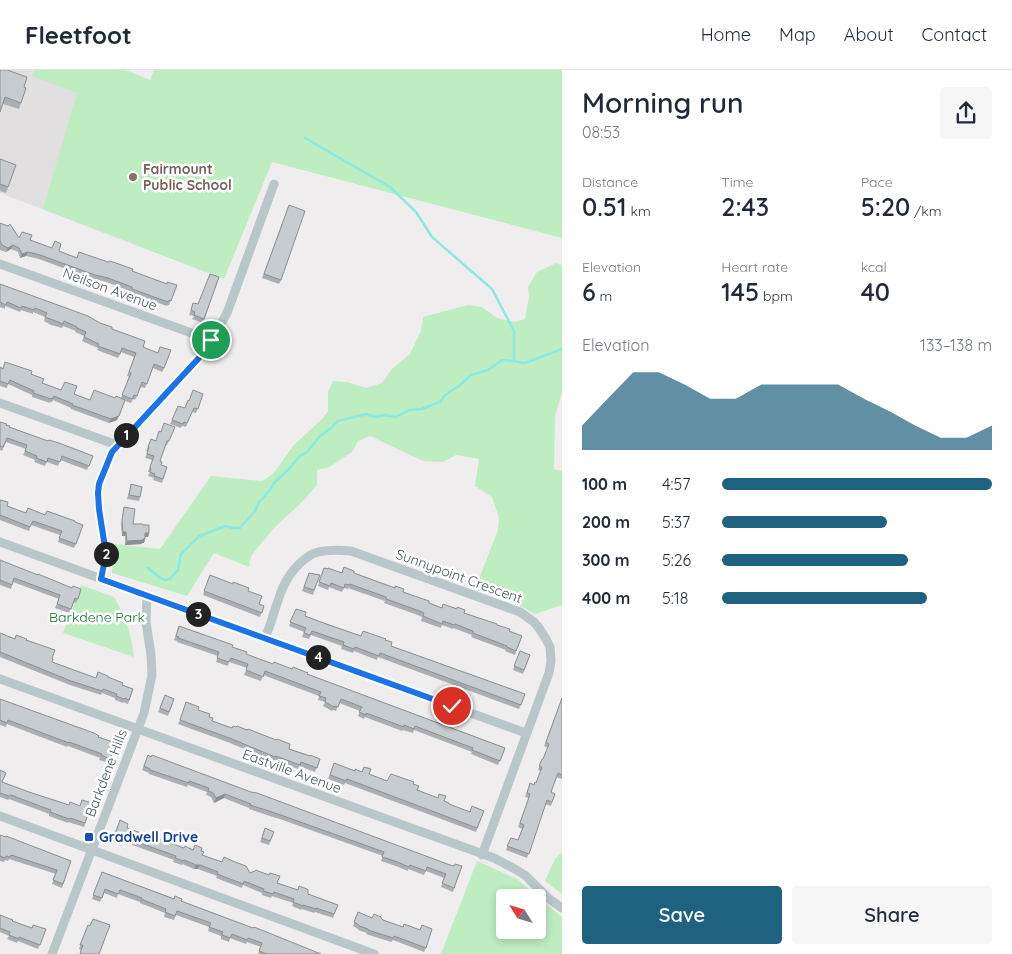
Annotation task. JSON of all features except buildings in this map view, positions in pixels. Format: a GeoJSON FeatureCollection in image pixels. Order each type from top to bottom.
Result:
{"type":"FeatureCollection","features":[{"type":"Feature","properties":{"kind":"street"},"geometry":{"type":"LineString","coordinates":[[101,579],[106,554],[98,502],[99,484],[112,452],[198,359],[217,333],[227,313],[274,184]]}},
{"type":"Feature","properties":{"kind":"street","name":"Neilson Avenue"},"geometry":{"type":"LineString","coordinates":[[0,264],[211,340]]}},
{"type":"Feature","properties":{"kind":"street"},"geometry":{"type":"LineString","coordinates":[[0,403],[117,445]]}},
{"type":"Feature","properties":{"kind":"street"},"geometry":{"type":"LineString","coordinates":[[0,542],[526,733]]}},
{"type":"Feature","properties":{"kind":"street","name":"Sunnypoint Crescent"},"geometry":{"type":"LineString","coordinates":[[264,638],[285,582],[310,555],[328,551],[351,551],[472,594],[520,612],[528,617],[539,628],[550,647],[551,662],[549,673],[482,855]]}},
{"type":"Feature","properties":{"kind":"street","name":"Barkdene Hills"},"geometry":{"type":"LineString","coordinates":[[52,954],[144,713],[152,675],[146,622],[147,596]]}},
{"type":"Feature","properties":{"kind":"street","name":"Eastville Avenue"},"geometry":{"type":"LineString","coordinates":[[0,679],[494,858],[526,876],[548,898],[562,908]]}},
{"type":"Feature","properties":{"kind":"street"},"geometry":{"type":"LineString","coordinates":[[0,816],[374,954]]}},
{"type":"Feature","properties":{"kind":"shaded area","name":"Fairmount Public School"},"geometry":{"type":"Polygon","coordinates":[[[0,70],[125,70],[150,80],[224,279],[0,193],[0,70]]]}},
{"type":"Feature","properties":{"kind":"green space"},"geometry":{"type":"Polygon","coordinates":[[[34,70],[125,70],[150,80],[154,70],[562,70],[562,238],[272,162],[224,279],[43,209],[77,93],[32,76],[34,70]]]}},
{"type":"Feature","properties":{"kind":"green space"},"geometry":{"type":"Polygon","coordinates":[[[556,263],[562,265],[562,392],[555,416],[554,469],[562,471],[562,605],[535,614],[515,603],[475,589],[498,530],[499,518],[492,497],[475,486],[479,459],[456,455],[443,462],[423,461],[370,436],[358,441],[352,452],[329,467],[317,470],[317,485],[273,529],[251,556],[249,567],[214,553],[187,596],[112,573],[114,544],[160,549],[211,476],[262,481],[273,474],[293,446],[328,411],[328,392],[333,381],[347,382],[366,388],[382,383],[392,369],[410,354],[421,331],[423,317],[468,305],[482,307],[497,318],[515,322],[525,319],[529,297],[528,287],[537,272],[556,263]]]}},
{"type":"Feature","properties":{"kind":"green space","name":"Barkdene Park"},"geometry":{"type":"Polygon","coordinates":[[[81,585],[114,597],[132,641],[134,657],[63,633],[81,585]]]}},
{"type":"Feature","properties":{"kind":"green space"},"geometry":{"type":"Polygon","coordinates":[[[562,852],[562,894],[545,881],[555,859],[562,852]]]}},
{"type":"Feature","properties":{"kind":"green space"},"geometry":{"type":"Polygon","coordinates":[[[477,861],[517,879],[529,889],[496,889],[496,939],[546,939],[546,903],[562,917],[562,954],[441,954],[477,861]]]}},
{"type":"Feature","properties":{"kind":"waterway"},"geometry":{"type":"LineString","coordinates":[[305,138],[390,187],[416,212],[432,237],[492,289],[514,331],[514,361]]}},
{"type":"Feature","properties":{"kind":"waterway"},"geometry":{"type":"LineString","coordinates":[[148,568],[159,577],[165,580],[170,579],[178,570],[181,554],[199,536],[226,526],[240,528],[255,511],[259,502],[274,483],[300,456],[307,452],[320,436],[338,421],[366,414],[376,417],[385,415],[396,417],[409,410],[422,409],[440,402],[445,395],[471,375],[488,370],[502,360],[523,363],[562,349]]}},
{"type":"Feature","properties":{"kind":"place","name":"Fairmount Public School"},"geometry":{"type":"Point","coordinates":[133,177]}},
{"type":"Feature","properties":{"kind":"place","name":"Gradwell Drive"},"geometry":{"type":"Point","coordinates":[89,837]}},
{"type":"Feature","properties":{"kind":"route"},"geometry":{"type":"LineString","coordinates":[[211,340],[198,359],[112,452],[99,484],[98,493],[106,554],[101,579],[452,706]]}}]}
